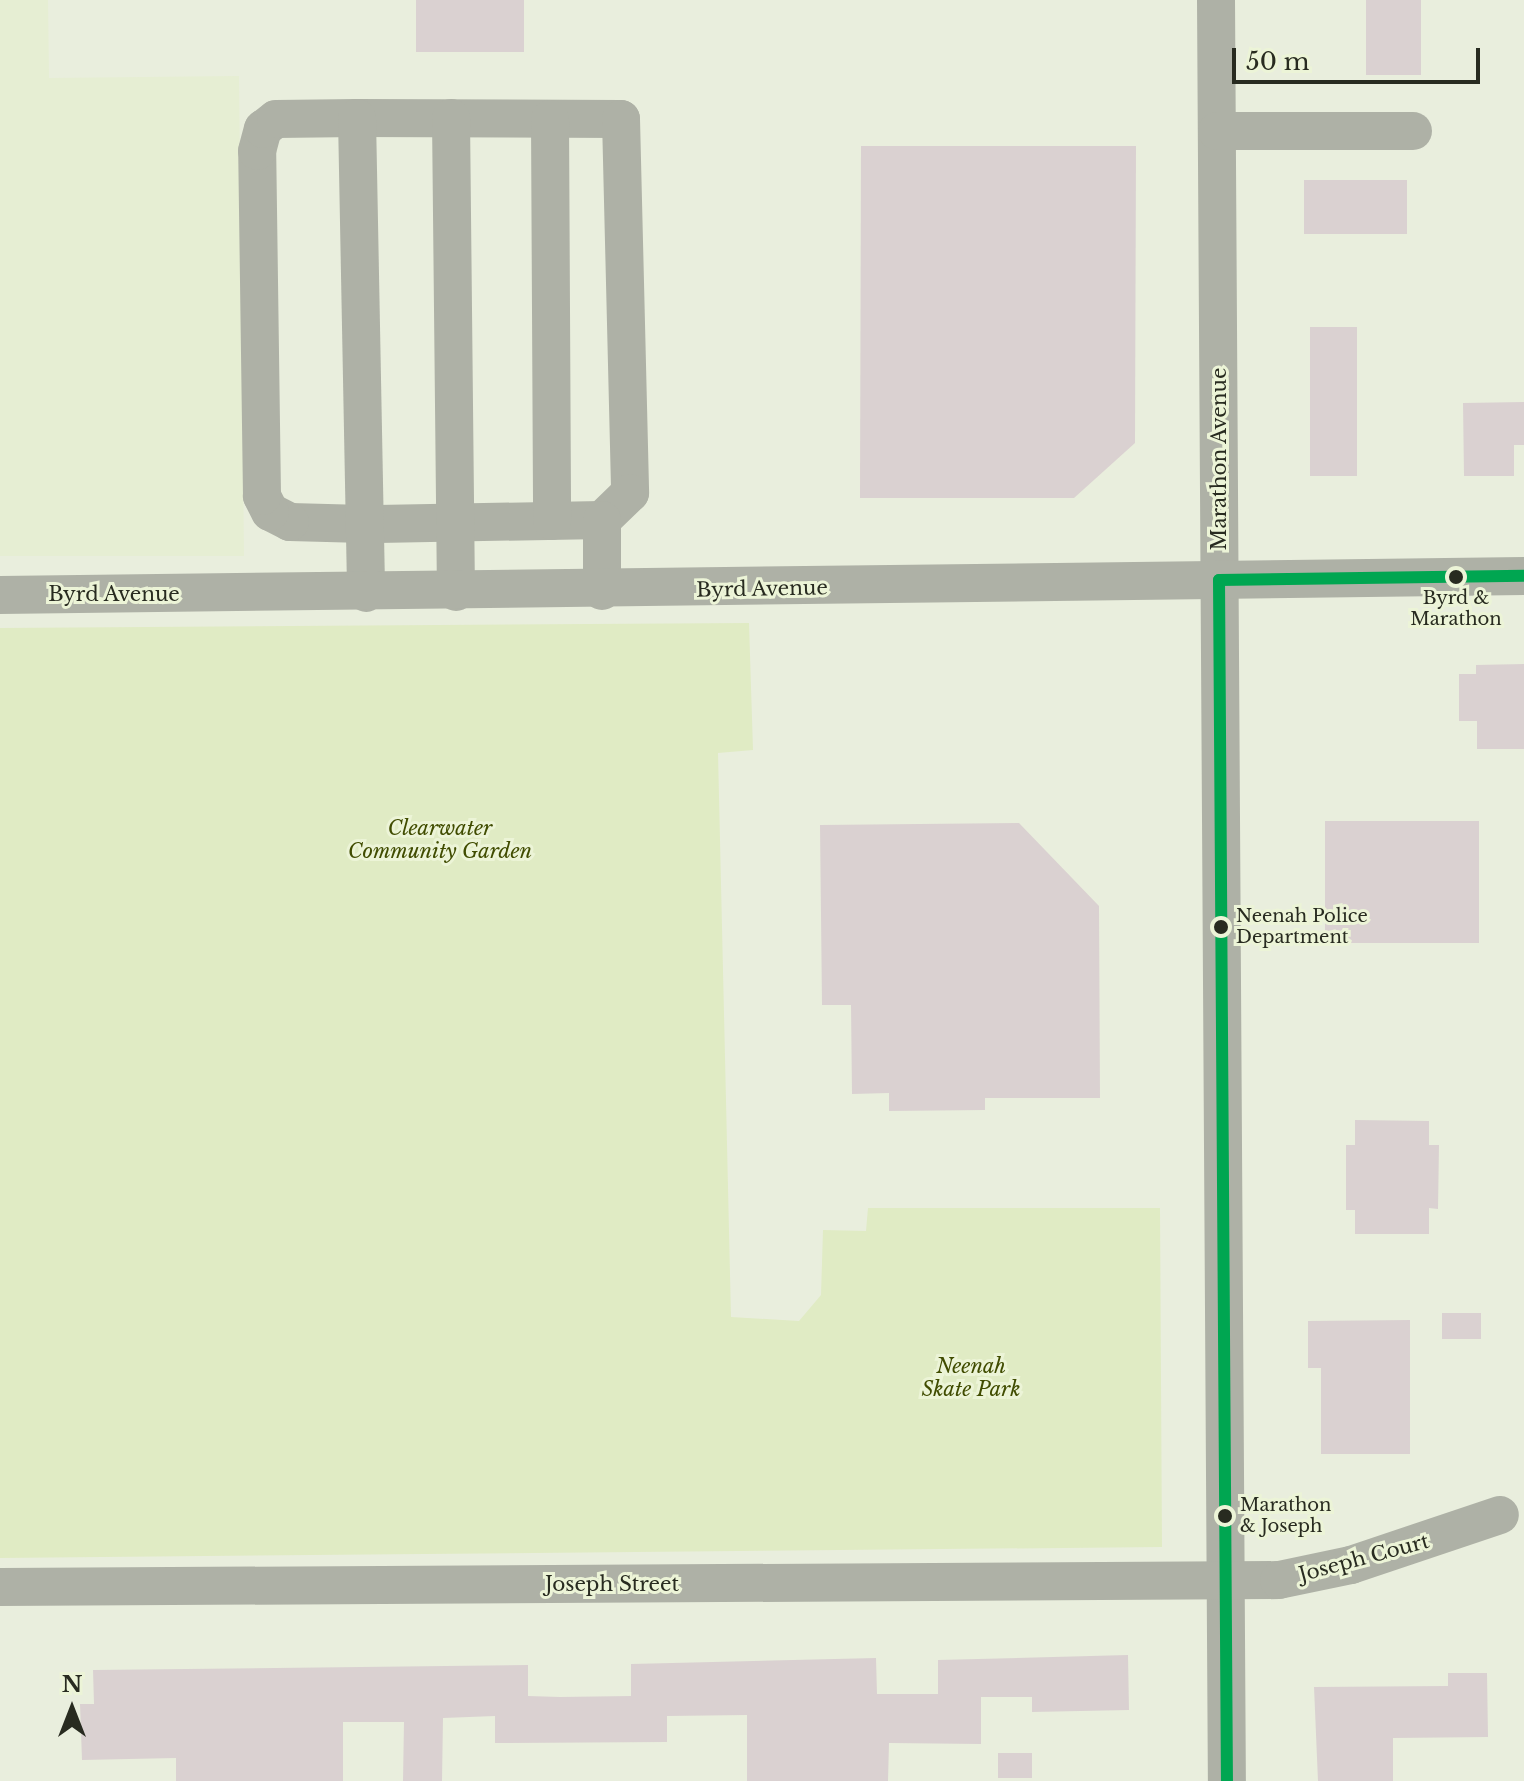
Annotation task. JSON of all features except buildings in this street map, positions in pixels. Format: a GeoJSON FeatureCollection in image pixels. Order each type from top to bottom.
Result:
{"type":"FeatureCollection","features":[{"type":"Feature","properties":{"kind":"street","name":"Marathon Avenue"},"geometry":{"type":"LineString","coordinates":[[1216,0],[1227,1781]]}},
{"type":"Feature","properties":{"kind":"street"},"geometry":{"type":"LineString","coordinates":[[357,118],[366,593]]}},
{"type":"Feature","properties":{"kind":"street"},"geometry":{"type":"LineString","coordinates":[[451,118],[456,592]]}},
{"type":"Feature","properties":{"kind":"street"},"geometry":{"type":"LineString","coordinates":[[451,118],[621,119],[630,493],[602,520],[364,524],[290,522],[270,512],[262,496],[257,151],[263,129],[276,119],[451,118]]}},
{"type":"Feature","properties":{"kind":"street"},"geometry":{"type":"LineString","coordinates":[[550,119],[552,521]]}},
{"type":"Feature","properties":{"kind":"street"},"geometry":{"type":"LineString","coordinates":[[1217,131],[1413,131]]}},
{"type":"Feature","properties":{"kind":"street"},"geometry":{"type":"LineString","coordinates":[[602,520],[602,591]]}},
{"type":"Feature","properties":{"kind":"street","name":"Byrd Avenue"},"geometry":{"type":"LineString","coordinates":[[0,595],[602,591],[1524,576]]}},
{"type":"Feature","properties":{"kind":"street","name":"Joseph Court"},"geometry":{"type":"LineString","coordinates":[[1224,1580],[1279,1580],[1337,1569],[1500,1515]]}},
{"type":"Feature","properties":{"kind":"street","name":"Joseph Street"},"geometry":{"type":"LineString","coordinates":[[0,1587],[1224,1580]]}},
{"type":"Feature","properties":{"kind":"shaded area"},"geometry":{"type":"Polygon","coordinates":[[[0,0],[48,0],[49,78],[239,76],[244,556],[0,556],[0,0]]]}},
{"type":"Feature","properties":{"kind":"green space"},"geometry":{"type":"Polygon","coordinates":[[[749,623],[753,750],[718,753],[731,1317],[799,1321],[821,1295],[823,1230],[866,1231],[868,1208],[1160,1208],[1162,1547],[0,1558],[0,628],[749,623]]]}},
{"type":"Feature","properties":{"kind":"transit line"},"geometry":{"type":"LineString","coordinates":[[1219,580],[1524,576]]}},
{"type":"Feature","properties":{"kind":"transit line"},"geometry":{"type":"LineString","coordinates":[[1219,580],[1227,1781]]}},
{"type":"Feature","properties":{"kind":"place","name":"Byrd & Marathon"},"geometry":{"type":"Point","coordinates":[1456,577]}},
{"type":"Feature","properties":{"kind":"place","name":"Neenah Police Department"},"geometry":{"type":"Point","coordinates":[1221,927]}},
{"type":"Feature","properties":{"kind":"place","name":"Marathon & Joseph"},"geometry":{"type":"Point","coordinates":[1225,1516]}},
{"type":"Feature","properties":{"kind":"park label","name":"Clearwater Community Garden"},"geometry":{"type":"Point","coordinates":[440,840]}},
{"type":"Feature","properties":{"kind":"park label","name":"Neenah Skate Park"},"geometry":{"type":"Point","coordinates":[971,1378]}}]}
